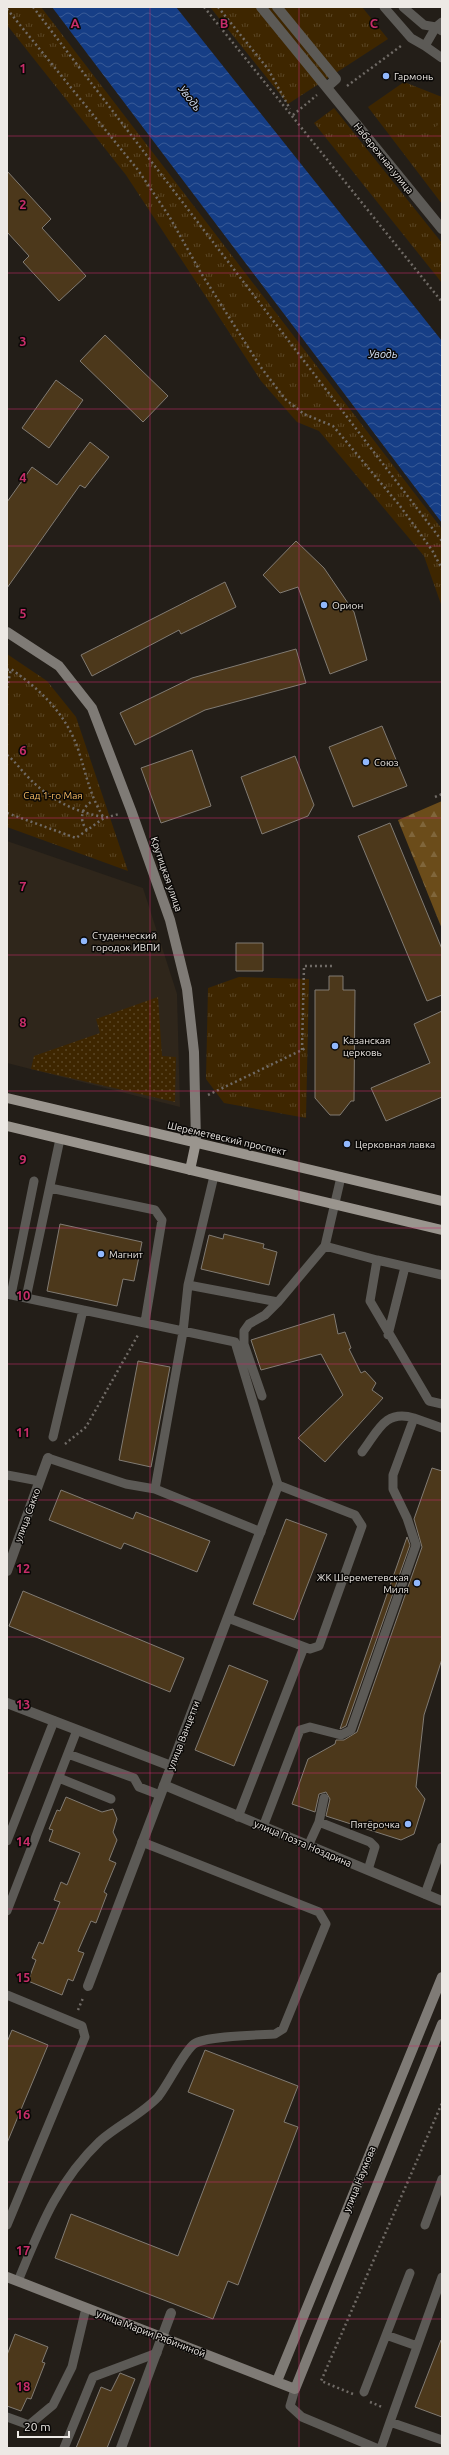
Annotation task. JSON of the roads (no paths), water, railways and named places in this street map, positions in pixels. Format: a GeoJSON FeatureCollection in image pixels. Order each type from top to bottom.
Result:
{"type":"FeatureCollection","features":[{"type":"Feature","properties":{"kind":"main road","name":"Шереметевский проспект"},"geometry":{"type":"LineString","coordinates":[[7,1098],[442,1201]]}},
{"type":"Feature","properties":{"kind":"main road"},"geometry":{"type":"LineString","coordinates":[[7,1126],[442,1230]]}},
{"type":"Feature","properties":{"kind":"main road","name":"Крутицкая улица"},"geometry":{"type":"LineString","coordinates":[[190,1170],[196,1142]]}},
{"type":"Feature","properties":{"kind":"street","name":"Набережная улица"},"geometry":{"type":"LineString","coordinates":[[261,7],[442,229]]}},
{"type":"Feature","properties":{"kind":"street"},"geometry":{"type":"LineString","coordinates":[[277,7],[336,79],[327,87]]}},
{"type":"Feature","properties":{"kind":"street","name":"Крутицкая улица"},"geometry":{"type":"LineString","coordinates":[[7,632],[59,666],[92,708],[160,891],[188,989],[194,1052],[196,1142]]}},
{"type":"Feature","properties":{"kind":"street","name":"улица Сакко"},"geometry":{"type":"LineString","coordinates":[[7,1571],[48,1458]]}},
{"type":"Feature","properties":{"kind":"street","name":"улица Ванцетти"},"geometry":{"type":"LineString","coordinates":[[88,1986],[278,1486]]}},
{"type":"Feature","properties":{"kind":"street"},"geometry":{"type":"LineString","coordinates":[[7,1703],[171,1766]]}},
{"type":"Feature","properties":{"kind":"street","name":"улица Поэта Ноздрина"},"geometry":{"type":"LineString","coordinates":[[162,1790],[238,1817],[442,1901]]}},
{"type":"Feature","properties":{"kind":"street","name":"улица Наумова"},"geometry":{"type":"LineString","coordinates":[[277,2381],[442,1977]]}},
{"type":"Feature","properties":{"kind":"street","name":"улица Наумова"},"geometry":{"type":"LineString","coordinates":[[295,2388],[442,2024]]}},
{"type":"Feature","properties":{"kind":"street","name":"улица Марии Рябининой"},"geometry":{"type":"LineString","coordinates":[[7,2277],[295,2388]]}},
{"type":"Feature","properties":{"kind":"street"},"geometry":{"type":"LineString","coordinates":[[121,2448],[172,2313]]}},
{"type":"Feature","properties":{"kind":"lane"},"geometry":{"type":"LineString","coordinates":[[384,7],[411,38],[442,58]]}},
{"type":"Feature","properties":{"kind":"lane"},"geometry":{"type":"LineString","coordinates":[[403,7],[424,24],[440,27],[425,46]]}},
{"type":"Feature","properties":{"kind":"lane"},"geometry":{"type":"LineString","coordinates":[[26,1298],[60,1139]]}},
{"type":"Feature","properties":{"kind":"lane"},"geometry":{"type":"LineString","coordinates":[[155,1489],[183,1332],[188,1285],[214,1176]]}},
{"type":"Feature","properties":{"kind":"lane"},"geometry":{"type":"LineString","coordinates":[[262,1396],[244,1344],[244,1331],[249,1324],[265,1314],[278,1302],[325,1246],[341,1177]]}},
{"type":"Feature","properties":{"kind":"lane"},"geometry":{"type":"LineString","coordinates":[[34,1181],[9,1294],[236,1342],[278,1486],[354,1515],[362,1526],[318,1646],[310,1649],[228,1618]]}},
{"type":"Feature","properties":{"kind":"lane"},"geometry":{"type":"LineString","coordinates":[[50,1188],[156,1210],[162,1220],[145,1322]]}},
{"type":"Feature","properties":{"kind":"lane"},"geometry":{"type":"LineString","coordinates":[[325,1246],[442,1275]]}},
{"type":"Feature","properties":{"kind":"lane"},"geometry":{"type":"LineString","coordinates":[[377,1260],[370,1301],[388,1335],[429,1401],[442,1404]]}},
{"type":"Feature","properties":{"kind":"lane"},"geometry":{"type":"LineString","coordinates":[[388,1335],[405,1266]]}},
{"type":"Feature","properties":{"kind":"lane"},"geometry":{"type":"LineString","coordinates":[[188,1285],[278,1302]]}},
{"type":"Feature","properties":{"kind":"lane"},"geometry":{"type":"LineString","coordinates":[[53,1437],[83,1310]]}},
{"type":"Feature","properties":{"kind":"lane"},"geometry":{"type":"LineString","coordinates":[[362,1452],[390,1417],[401,1414],[442,1428]]}},
{"type":"Feature","properties":{"kind":"lane"},"geometry":{"type":"LineString","coordinates":[[263,1827],[300,1730],[310,1727],[341,1735],[351,1730],[416,1545],[407,1518],[394,1489],[393,1475],[414,1418]]}},
{"type":"Feature","properties":{"kind":"lane"},"geometry":{"type":"LineString","coordinates":[[48,1458],[126,1484],[155,1489],[261,1532]]}},
{"type":"Feature","properties":{"kind":"lane"},"geometry":{"type":"LineString","coordinates":[[7,1474],[39,1481]]}},
{"type":"Feature","properties":{"kind":"lane"},"geometry":{"type":"LineString","coordinates":[[238,1817],[304,1647]]}},
{"type":"Feature","properties":{"kind":"lane"},"geometry":{"type":"LineString","coordinates":[[7,1841],[54,1721]]}},
{"type":"Feature","properties":{"kind":"lane"},"geometry":{"type":"LineString","coordinates":[[7,1911],[77,1730]]}},
{"type":"Feature","properties":{"kind":"lane"},"geometry":{"type":"LineString","coordinates":[[68,1754],[134,1778],[138,1787],[162,1790]]}},
{"type":"Feature","properties":{"kind":"lane"},"geometry":{"type":"LineString","coordinates":[[59,1778],[111,1799]]}},
{"type":"Feature","properties":{"kind":"lane"},"geometry":{"type":"LineString","coordinates":[[308,1846],[319,1822],[324,1798]]}},
{"type":"Feature","properties":{"kind":"lane"},"geometry":{"type":"LineString","coordinates":[[319,1822],[370,1842],[375,1847],[368,1870]]}},
{"type":"Feature","properties":{"kind":"lane"},"geometry":{"type":"LineString","coordinates":[[18,2281],[54,2197],[67,2178],[100,2141],[148,2106],[159,2096],[194,2044],[208,2039],[275,2034],[283,2029],[326,1924],[319,1912],[142,1842]]}},
{"type":"Feature","properties":{"kind":"lane"},"geometry":{"type":"LineString","coordinates":[[425,1894],[442,1847]]}},
{"type":"Feature","properties":{"kind":"lane"},"geometry":{"type":"LineString","coordinates":[[7,1995],[82,2026],[86,2037],[7,2225]]}},
{"type":"Feature","properties":{"kind":"lane"},"geometry":{"type":"LineString","coordinates":[[425,2225],[442,2179]]}},
{"type":"Feature","properties":{"kind":"lane"},"geometry":{"type":"LineString","coordinates":[[362,2396],[410,2272]]}},
{"type":"Feature","properties":{"kind":"lane"},"geometry":{"type":"LineString","coordinates":[[381,2448],[442,2277]]}},
{"type":"Feature","properties":{"kind":"lane"},"geometry":{"type":"LineString","coordinates":[[7,2417],[28,2425],[53,2405],[72,2367],[86,2308]]}},
{"type":"Feature","properties":{"kind":"lane"},"geometry":{"type":"LineString","coordinates":[[386,2335],[417,2346]]}},
{"type":"Feature","properties":{"kind":"lane"},"geometry":{"type":"LineString","coordinates":[[64,2448],[93,2377],[157,2353]]}},
{"type":"Feature","properties":{"kind":"lane"},"geometry":{"type":"LineString","coordinates":[[295,2388],[290,2406],[302,2417],[376,2448]]}},
{"type":"Feature","properties":{"kind":"lane"},"geometry":{"type":"LineString","coordinates":[[390,2422],[442,2440]]}},
{"type":"Feature","properties":{"kind":"water","name":"Уводь"},"geometry":{"type":"Polygon","coordinates":[[[52,7],[176,7],[442,341],[442,523],[52,7]]]}},
{"type":"Feature","properties":{"kind":"place","name":"Гармонь"},"geometry":{"type":"Point","coordinates":[386,76]}},
{"type":"Feature","properties":{"kind":"place","name":"Орион"},"geometry":{"type":"Point","coordinates":[324,605]}},
{"type":"Feature","properties":{"kind":"place","name":"Союз"},"geometry":{"type":"Point","coordinates":[366,762]}},
{"type":"Feature","properties":{"kind":"place","name":"Студенческий городок ИВПИ"},"geometry":{"type":"Point","coordinates":[84,941]}},
{"type":"Feature","properties":{"kind":"place","name":"Казанская церковь"},"geometry":{"type":"Point","coordinates":[335,1046]}},
{"type":"Feature","properties":{"kind":"place","name":"Церковная лавка"},"geometry":{"type":"Point","coordinates":[347,1144]}},
{"type":"Feature","properties":{"kind":"place","name":"Магнит"},"geometry":{"type":"Point","coordinates":[101,1254]}},
{"type":"Feature","properties":{"kind":"place","name":"ЖК Шереметевская Миля"},"geometry":{"type":"Point","coordinates":[417,1583]}},
{"type":"Feature","properties":{"kind":"place","name":"Пятёрочка"},"geometry":{"type":"Point","coordinates":[408,1824]}},
{"type":"Feature","properties":{"kind":"park label","name":"Сад 1-го Мая"},"geometry":{"type":"Point","coordinates":[53,795]}}]}
